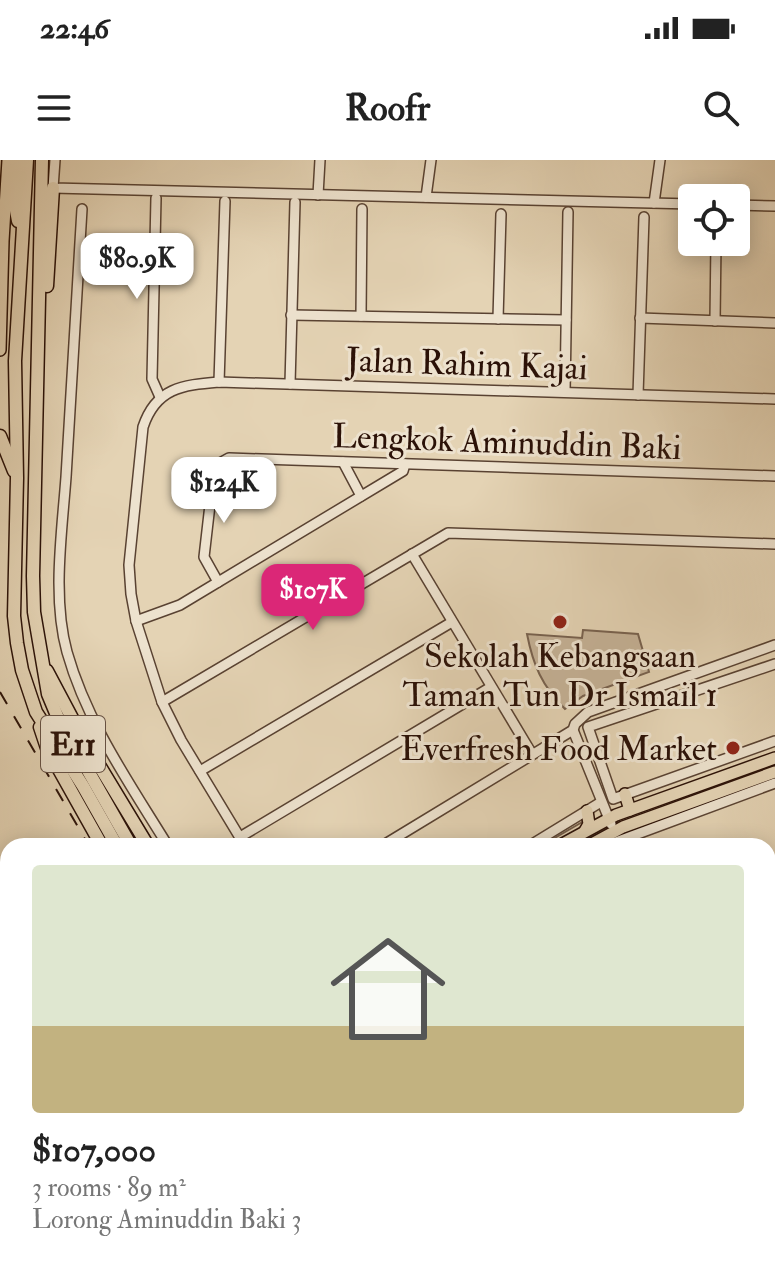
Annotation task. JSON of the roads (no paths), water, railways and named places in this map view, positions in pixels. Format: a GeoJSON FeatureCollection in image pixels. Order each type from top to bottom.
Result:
{"type":"FeatureCollection","features":[{"type":"Feature","properties":{"kind":"highway"},"geometry":{"type":"LineString","coordinates":[[17,160],[15,205],[21,241]]}},
{"type":"Feature","properties":{"kind":"highway","name":"E11"},"geometry":{"type":"LineString","coordinates":[[27,160],[15,361],[17,478],[14,616],[22,670],[36,712],[83,786],[124,838]]}},
{"type":"Feature","properties":{"kind":"highway","name":"E11"},"geometry":{"type":"LineString","coordinates":[[42,160],[34,612],[48,694],[114,838]]}},
{"type":"Feature","properties":{"kind":"highway"},"geometry":{"type":"LineString","coordinates":[[40,312],[47,288],[53,188]]}},
{"type":"Feature","properties":{"kind":"highway"},"geometry":{"type":"LineString","coordinates":[[0,436],[17,478]]}},
{"type":"Feature","properties":{"kind":"highway"},"geometry":{"type":"LineString","coordinates":[[44,665],[82,737],[143,838]]}},
{"type":"Feature","properties":{"kind":"highway"},"geometry":{"type":"LineString","coordinates":[[36,712],[47,748],[98,838]]}},
{"type":"Feature","properties":{"kind":"main road"},"geometry":{"type":"LineString","coordinates":[[0,350],[8,160]]}},
{"type":"Feature","properties":{"kind":"main road"},"geometry":{"type":"LineString","coordinates":[[573,838],[630,810],[775,758]]}},
{"type":"Feature","properties":{"kind":"main road"},"geometry":{"type":"LineString","coordinates":[[602,838],[614,831],[774,777]]}},
{"type":"Feature","properties":{"kind":"main road"},"geometry":{"type":"LineString","coordinates":[[619,796],[630,810]]}},
{"type":"Feature","properties":{"kind":"main road"},"geometry":{"type":"LineString","coordinates":[[585,831],[589,824],[587,811]]}},
{"type":"Feature","properties":{"kind":"street"},"geometry":{"type":"LineString","coordinates":[[55,160],[53,188],[678,204]]}},
{"type":"Feature","properties":{"kind":"street"},"geometry":{"type":"LineString","coordinates":[[318,195],[320,160]]}},
{"type":"Feature","properties":{"kind":"street"},"geometry":{"type":"LineString","coordinates":[[426,197],[431,160]]}},
{"type":"Feature","properties":{"kind":"street"},"geometry":{"type":"LineString","coordinates":[[654,203],[660,160]]}},
{"type":"Feature","properties":{"kind":"street"},"geometry":{"type":"LineString","coordinates":[[156,198],[152,379],[160,397],[148,411],[143,427],[129,565],[131,594],[136,621],[162,702],[241,838]]}},
{"type":"Feature","properties":{"kind":"street"},"geometry":{"type":"LineString","coordinates":[[219,382],[225,201]]}},
{"type":"Feature","properties":{"kind":"street"},"geometry":{"type":"LineString","coordinates":[[290,384],[295,202]]}},
{"type":"Feature","properties":{"kind":"street"},"geometry":{"type":"LineString","coordinates":[[750,205],[775,206]]}},
{"type":"Feature","properties":{"kind":"street"},"geometry":{"type":"LineString","coordinates":[[82,209],[60,543],[64,636],[74,674],[90,713],[163,838]]}},
{"type":"Feature","properties":{"kind":"street"},"geometry":{"type":"LineString","coordinates":[[361,316],[362,209]]}},
{"type":"Feature","properties":{"kind":"street"},"geometry":{"type":"LineString","coordinates":[[565,392],[568,212]]}},
{"type":"Feature","properties":{"kind":"street"},"geometry":{"type":"LineString","coordinates":[[498,319],[501,214]]}},
{"type":"Feature","properties":{"kind":"street"},"geometry":{"type":"LineString","coordinates":[[638,395],[644,217]]}},
{"type":"Feature","properties":{"kind":"street"},"geometry":{"type":"LineString","coordinates":[[715,321],[716,256]]}},
{"type":"Feature","properties":{"kind":"street"},"geometry":{"type":"LineString","coordinates":[[291,315],[566,320]]}},
{"type":"Feature","properties":{"kind":"street"},"geometry":{"type":"LineString","coordinates":[[640,318],[775,323]]}},
{"type":"Feature","properties":{"kind":"street","name":"Jalan Rahim Kajai"},"geometry":{"type":"LineString","coordinates":[[160,397],[183,385],[219,382],[775,399]]}},
{"type":"Feature","properties":{"kind":"street","name":"Lengkok Aminuddin Baki"},"geometry":{"type":"LineString","coordinates":[[218,582],[204,557],[214,470],[229,458],[775,476]]}},
{"type":"Feature","properties":{"kind":"street"},"geometry":{"type":"LineString","coordinates":[[343,462],[361,496]]}},
{"type":"Feature","properties":{"kind":"street"},"geometry":{"type":"LineString","coordinates":[[136,621],[180,605],[403,471],[405,464]]}},
{"type":"Feature","properties":{"kind":"street"},"geometry":{"type":"LineString","coordinates":[[162,702],[448,533],[775,544]]}},
{"type":"Feature","properties":{"kind":"street"},"geometry":{"type":"LineString","coordinates":[[412,554],[532,754]]}},
{"type":"Feature","properties":{"kind":"street"},"geometry":{"type":"LineString","coordinates":[[200,771],[452,622]]}},
{"type":"Feature","properties":{"kind":"street"},"geometry":{"type":"LineString","coordinates":[[395,838],[573,730],[588,712],[775,645]]}},
{"type":"Feature","properties":{"kind":"street"},"geometry":{"type":"LineString","coordinates":[[775,664],[588,727],[599,759],[619,796],[775,741]]}},
{"type":"Feature","properties":{"kind":"street"},"geometry":{"type":"LineString","coordinates":[[249,838],[491,687]]}},
{"type":"Feature","properties":{"kind":"street"},"geometry":{"type":"LineString","coordinates":[[573,730],[614,831]]}},
{"type":"Feature","properties":{"kind":"street"},"geometry":{"type":"LineString","coordinates":[[587,763],[599,759]]}},
{"type":"Feature","properties":{"kind":"street"},"geometry":{"type":"LineString","coordinates":[[622,838],[774,777]]}},
{"type":"Feature","properties":{"kind":"street"},"geometry":{"type":"LineString","coordinates":[[542,838],[601,802]]}},
{"type":"Feature","properties":{"kind":"waterway"},"geometry":{"type":"LineString","coordinates":[[555,838],[584,821]]}},
{"type":"Feature","properties":{"kind":"railway"},"geometry":{"type":"LineString","coordinates":[[0,692],[84,838]]}},
{"type":"Feature","properties":{"kind":"place","name":"Sekolah Kebangsaan Taman Tun Dr Ismail 1"},"geometry":{"type":"Point","coordinates":[560,622]}},
{"type":"Feature","properties":{"kind":"place","name":"Everfresh Food Market"},"geometry":{"type":"Point","coordinates":[733,748]}}]}
